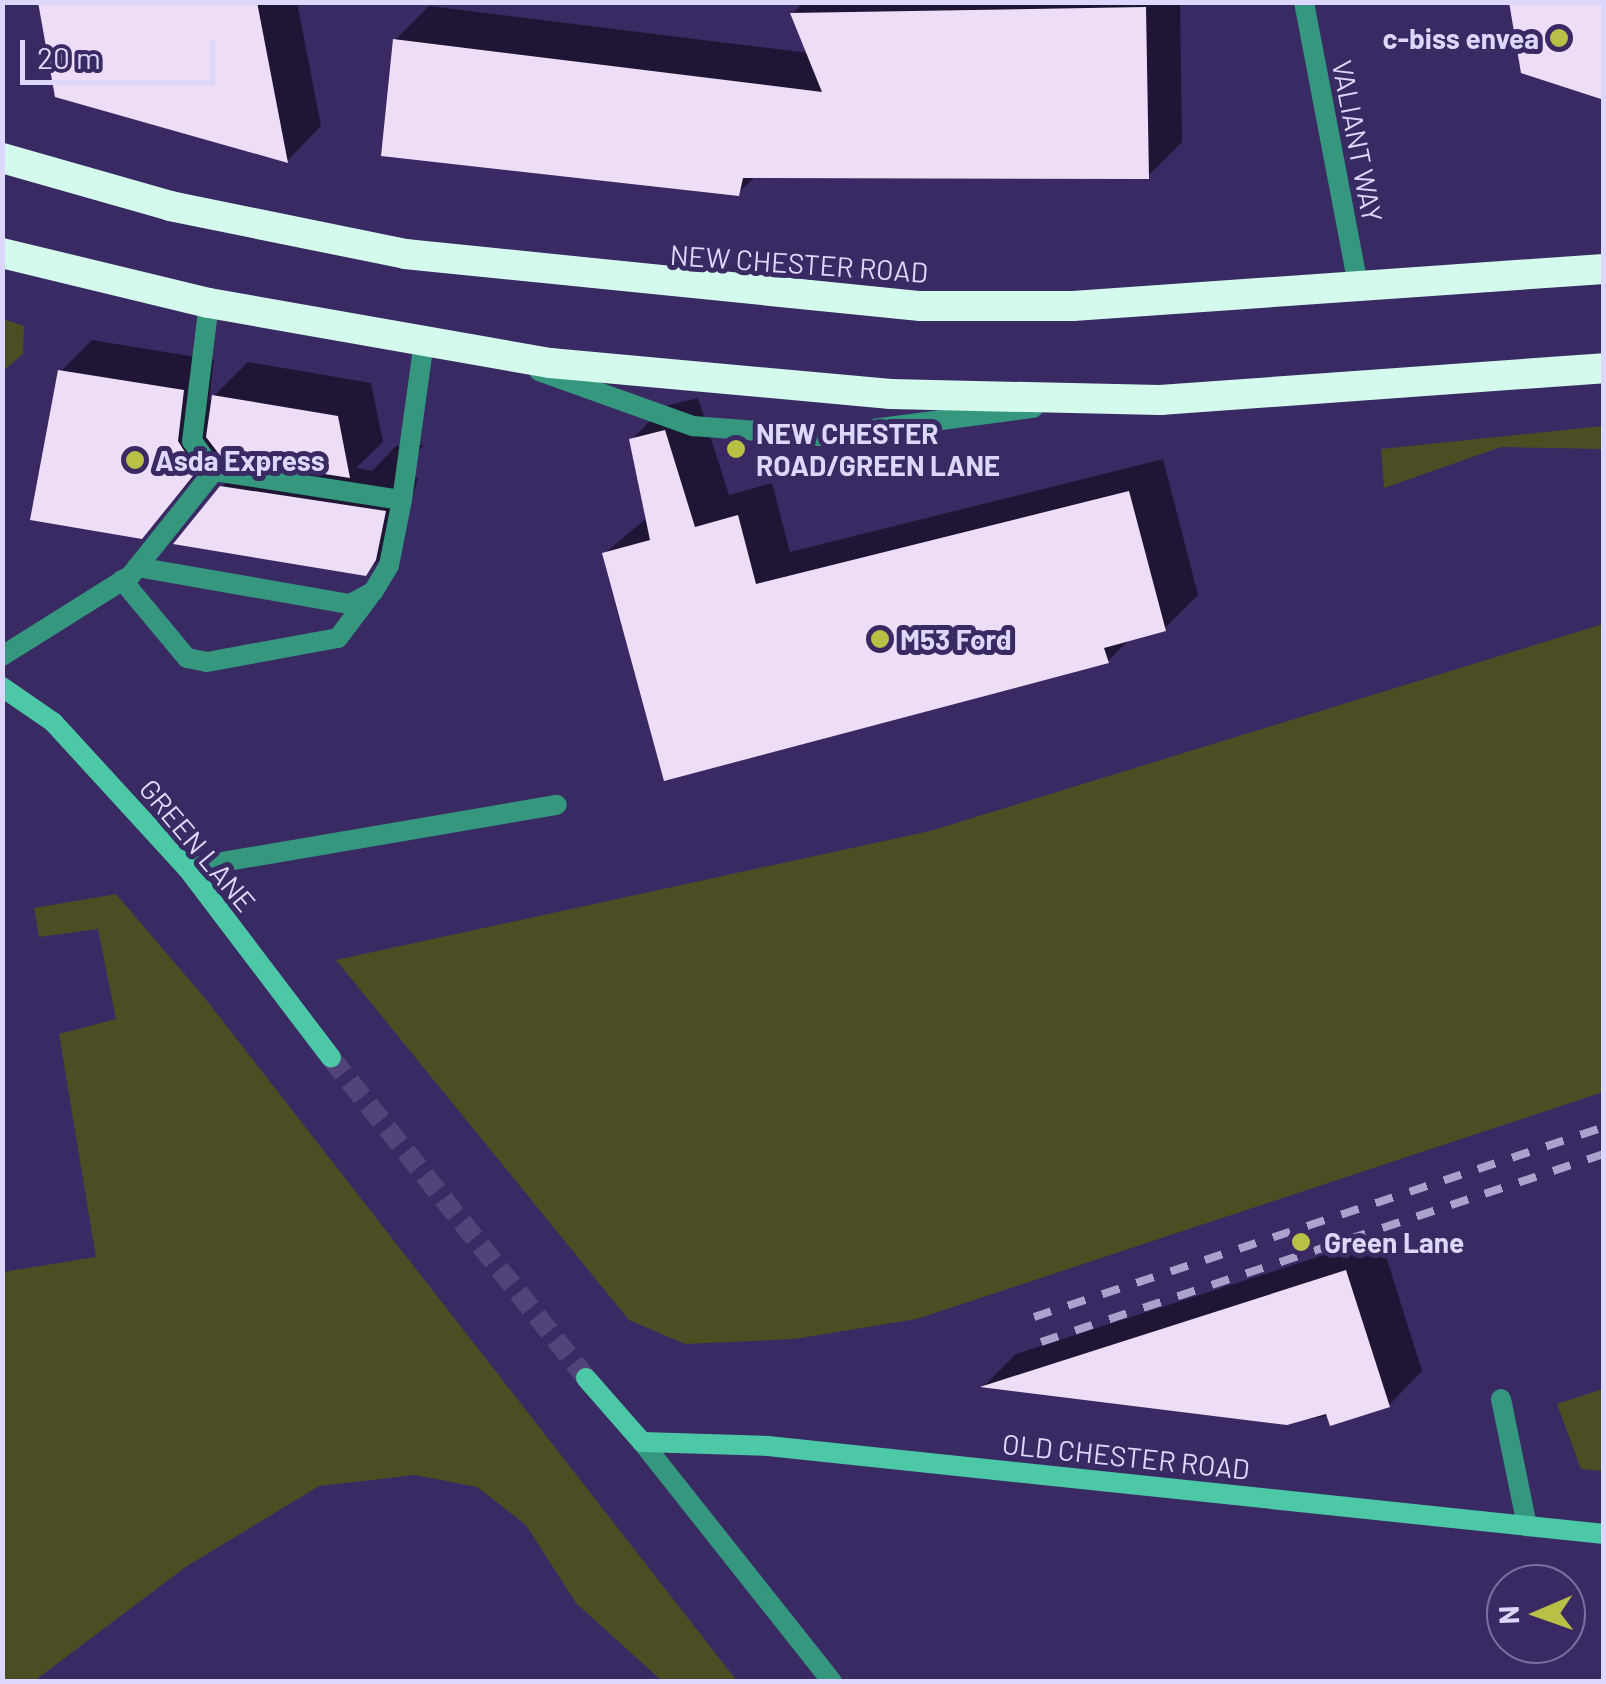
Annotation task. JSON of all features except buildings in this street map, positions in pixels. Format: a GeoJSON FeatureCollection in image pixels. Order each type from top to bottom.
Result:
{"type":"FeatureCollection","features":[{"type":"Feature","properties":{"kind":"highway","name":"NEW CHESTER ROAD"},"geometry":{"type":"LineString","coordinates":[[2,158],[170,206],[405,254],[658,285],[920,306],[1358,291],[1604,269]]}},
{"type":"Feature","properties":{"kind":"highway"},"geometry":{"type":"LineString","coordinates":[[2,253],[208,304],[490,353],[891,394],[1104,398],[1604,368]]}},
{"type":"Feature","properties":{"kind":"main road","name":"GREEN LANE"},"geometry":{"type":"LineString","coordinates":[[2,686],[53,722],[187,868],[331,1058]]}},
{"type":"Feature","properties":{"kind":"main road"},"geometry":{"type":"LineString","coordinates":[[586,1378],[642,1442]]}},
{"type":"Feature","properties":{"kind":"main road","name":"OLD CHESTER ROAD"},"geometry":{"type":"LineString","coordinates":[[642,1442],[768,1446],[1604,1534]]}},
{"type":"Feature","properties":{"kind":"street","name":"VALIANT WAY"},"geometry":{"type":"LineString","coordinates":[[1304,2],[1358,291]]}},
{"type":"Feature","properties":{"kind":"street"},"geometry":{"type":"LineString","coordinates":[[208,304],[192,441],[214,471],[402,500]]}},
{"type":"Feature","properties":{"kind":"street"},"geometry":{"type":"LineString","coordinates":[[130,573],[187,658],[207,662],[338,638],[373,592],[402,500],[424,342]]}},
{"type":"Feature","properties":{"kind":"street"},"geometry":{"type":"LineString","coordinates":[[490,353],[693,426],[802,435],[1104,398]]}},
{"type":"Feature","properties":{"kind":"street"},"geometry":{"type":"LineString","coordinates":[[2,656],[130,573],[214,471]]}},
{"type":"Feature","properties":{"kind":"street"},"geometry":{"type":"LineString","coordinates":[[130,573],[350,604],[373,592]]}},
{"type":"Feature","properties":{"kind":"street"},"geometry":{"type":"LineString","coordinates":[[187,868],[557,805]]}},
{"type":"Feature","properties":{"kind":"street"},"geometry":{"type":"LineString","coordinates":[[1500,1399],[1527,1526]]}},
{"type":"Feature","properties":{"kind":"street"},"geometry":{"type":"LineString","coordinates":[[642,1442],[832,1682]]}},
{"type":"Feature","properties":{"kind":"green space"},"geometry":{"type":"Polygon","coordinates":[[[3,319],[24,326],[23,354],[3,371],[3,319]]]}},
{"type":"Feature","properties":{"kind":"green space"},"geometry":{"type":"Polygon","coordinates":[[[1603,426],[1603,449],[1501,447],[1384,488],[1381,449],[1603,426]]]}},
{"type":"Feature","properties":{"kind":"green space"},"geometry":{"type":"Polygon","coordinates":[[[1603,624],[1603,1092],[917,1319],[794,1339],[685,1344],[629,1320],[336,960],[930,831],[1603,624]]]}},
{"type":"Feature","properties":{"kind":"green space"},"geometry":{"type":"Polygon","coordinates":[[[116,894],[204,997],[737,1681],[662,1681],[576,1603],[526,1525],[477,1487],[415,1475],[319,1486],[187,1566],[34,1681],[3,1681],[3,1272],[96,1257],[59,1034],[116,1019],[98,929],[39,937],[34,908],[116,894]]]}},
{"type":"Feature","properties":{"kind":"green space"},"geometry":{"type":"Polygon","coordinates":[[[1603,1389],[1603,1471],[1581,1469],[1557,1404],[1603,1389]]]}},
{"type":"Feature","properties":{"kind":"tunnel"},"geometry":{"type":"LineString","coordinates":[[331,1058],[586,1378]]}},
{"type":"Feature","properties":{"kind":"railway"},"geometry":{"type":"LineString","coordinates":[[1034,1317],[1604,1127]]}},
{"type":"Feature","properties":{"kind":"railway"},"geometry":{"type":"LineString","coordinates":[[1041,1342],[1604,1154]]}},
{"type":"Feature","properties":{"kind":"place","name":"c-biss envea"},"geometry":{"type":"Point","coordinates":[1559,38]}},
{"type":"Feature","properties":{"kind":"place","name":"NEW CHESTER ROAD/GREEN LANE"},"geometry":{"type":"Point","coordinates":[736,449]}},
{"type":"Feature","properties":{"kind":"place","name":"Asda Express"},"geometry":{"type":"Point","coordinates":[135,460]}},
{"type":"Feature","properties":{"kind":"place","name":"M53 Ford"},"geometry":{"type":"Point","coordinates":[880,639]}},
{"type":"Feature","properties":{"kind":"place","name":"Green Lane"},"geometry":{"type":"Point","coordinates":[1301,1242]}}]}
